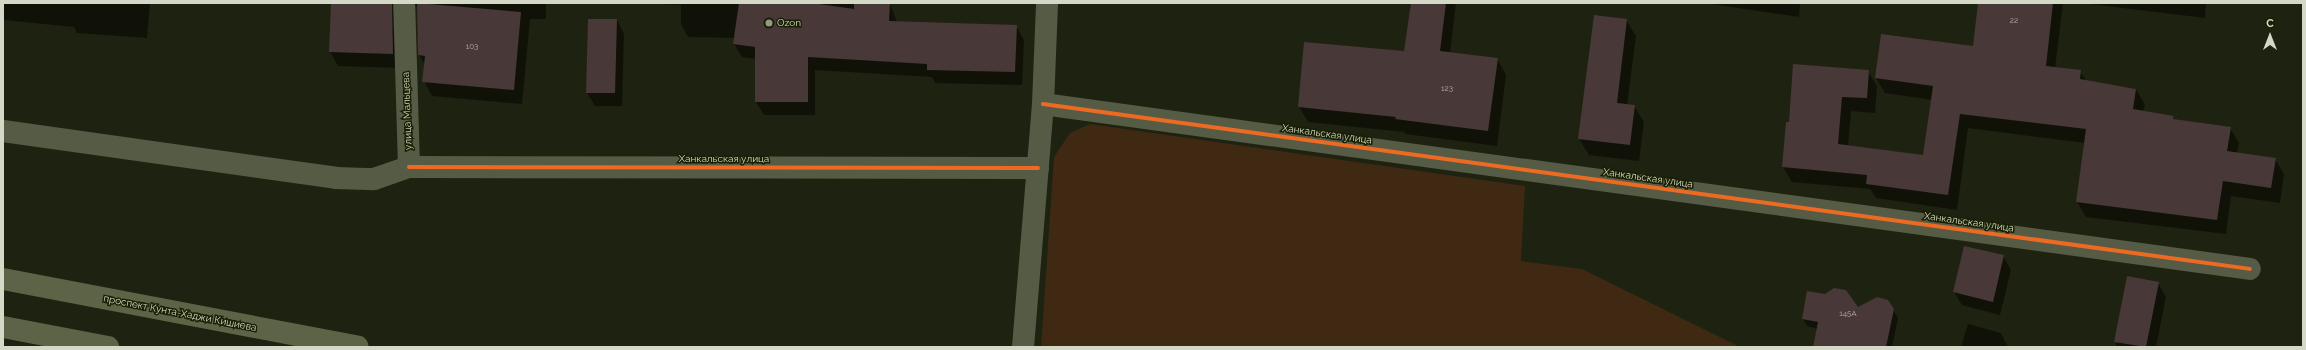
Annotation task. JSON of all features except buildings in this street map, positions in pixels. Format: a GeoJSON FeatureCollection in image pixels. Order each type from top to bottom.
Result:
{"type":"FeatureCollection","features":[{"type":"Feature","properties":{"kind":"main road","name":"проспект Кунта-Хаджи Кишиева"},"geometry":{"type":"LineString","coordinates":[[3,279],[358,347]]}},
{"type":"Feature","properties":{"kind":"main road"},"geometry":{"type":"LineString","coordinates":[[3,327],[108,347]]}},
{"type":"Feature","properties":{"kind":"street","name":"улица Мальцева"},"geometry":{"type":"LineString","coordinates":[[404,3],[409,167]]}},
{"type":"Feature","properties":{"kind":"street"},"geometry":{"type":"LineString","coordinates":[[1023,347],[1043,104],[1047,3]]}},
{"type":"Feature","properties":{"kind":"street","name":"Ханкальская улица"},"geometry":{"type":"LineString","coordinates":[[1043,104],[2250,269]]}},
{"type":"Feature","properties":{"kind":"street"},"geometry":{"type":"LineString","coordinates":[[3,131],[336,178],[374,179],[409,167]]}},
{"type":"Feature","properties":{"kind":"street","name":"Ханкальская улица"},"geometry":{"type":"LineString","coordinates":[[409,167],[1038,168]]}},
{"type":"Feature","properties":{"kind":"shaded area"},"geometry":{"type":"Polygon","coordinates":[[[1090,124],[1525,186],[1521,261],[1582,269],[1740,347],[1041,347],[1054,157],[1070,133],[1090,124]]]}},
{"type":"Feature","properties":{"kind":"cycle path"},"geometry":{"type":"LineString","coordinates":[[1043,104],[2250,269]]}},
{"type":"Feature","properties":{"kind":"cycle path"},"geometry":{"type":"LineString","coordinates":[[409,167],[1038,168]]}},
{"type":"Feature","properties":{"kind":"place","name":"Ozon"},"geometry":{"type":"Point","coordinates":[769,23]}}]}
